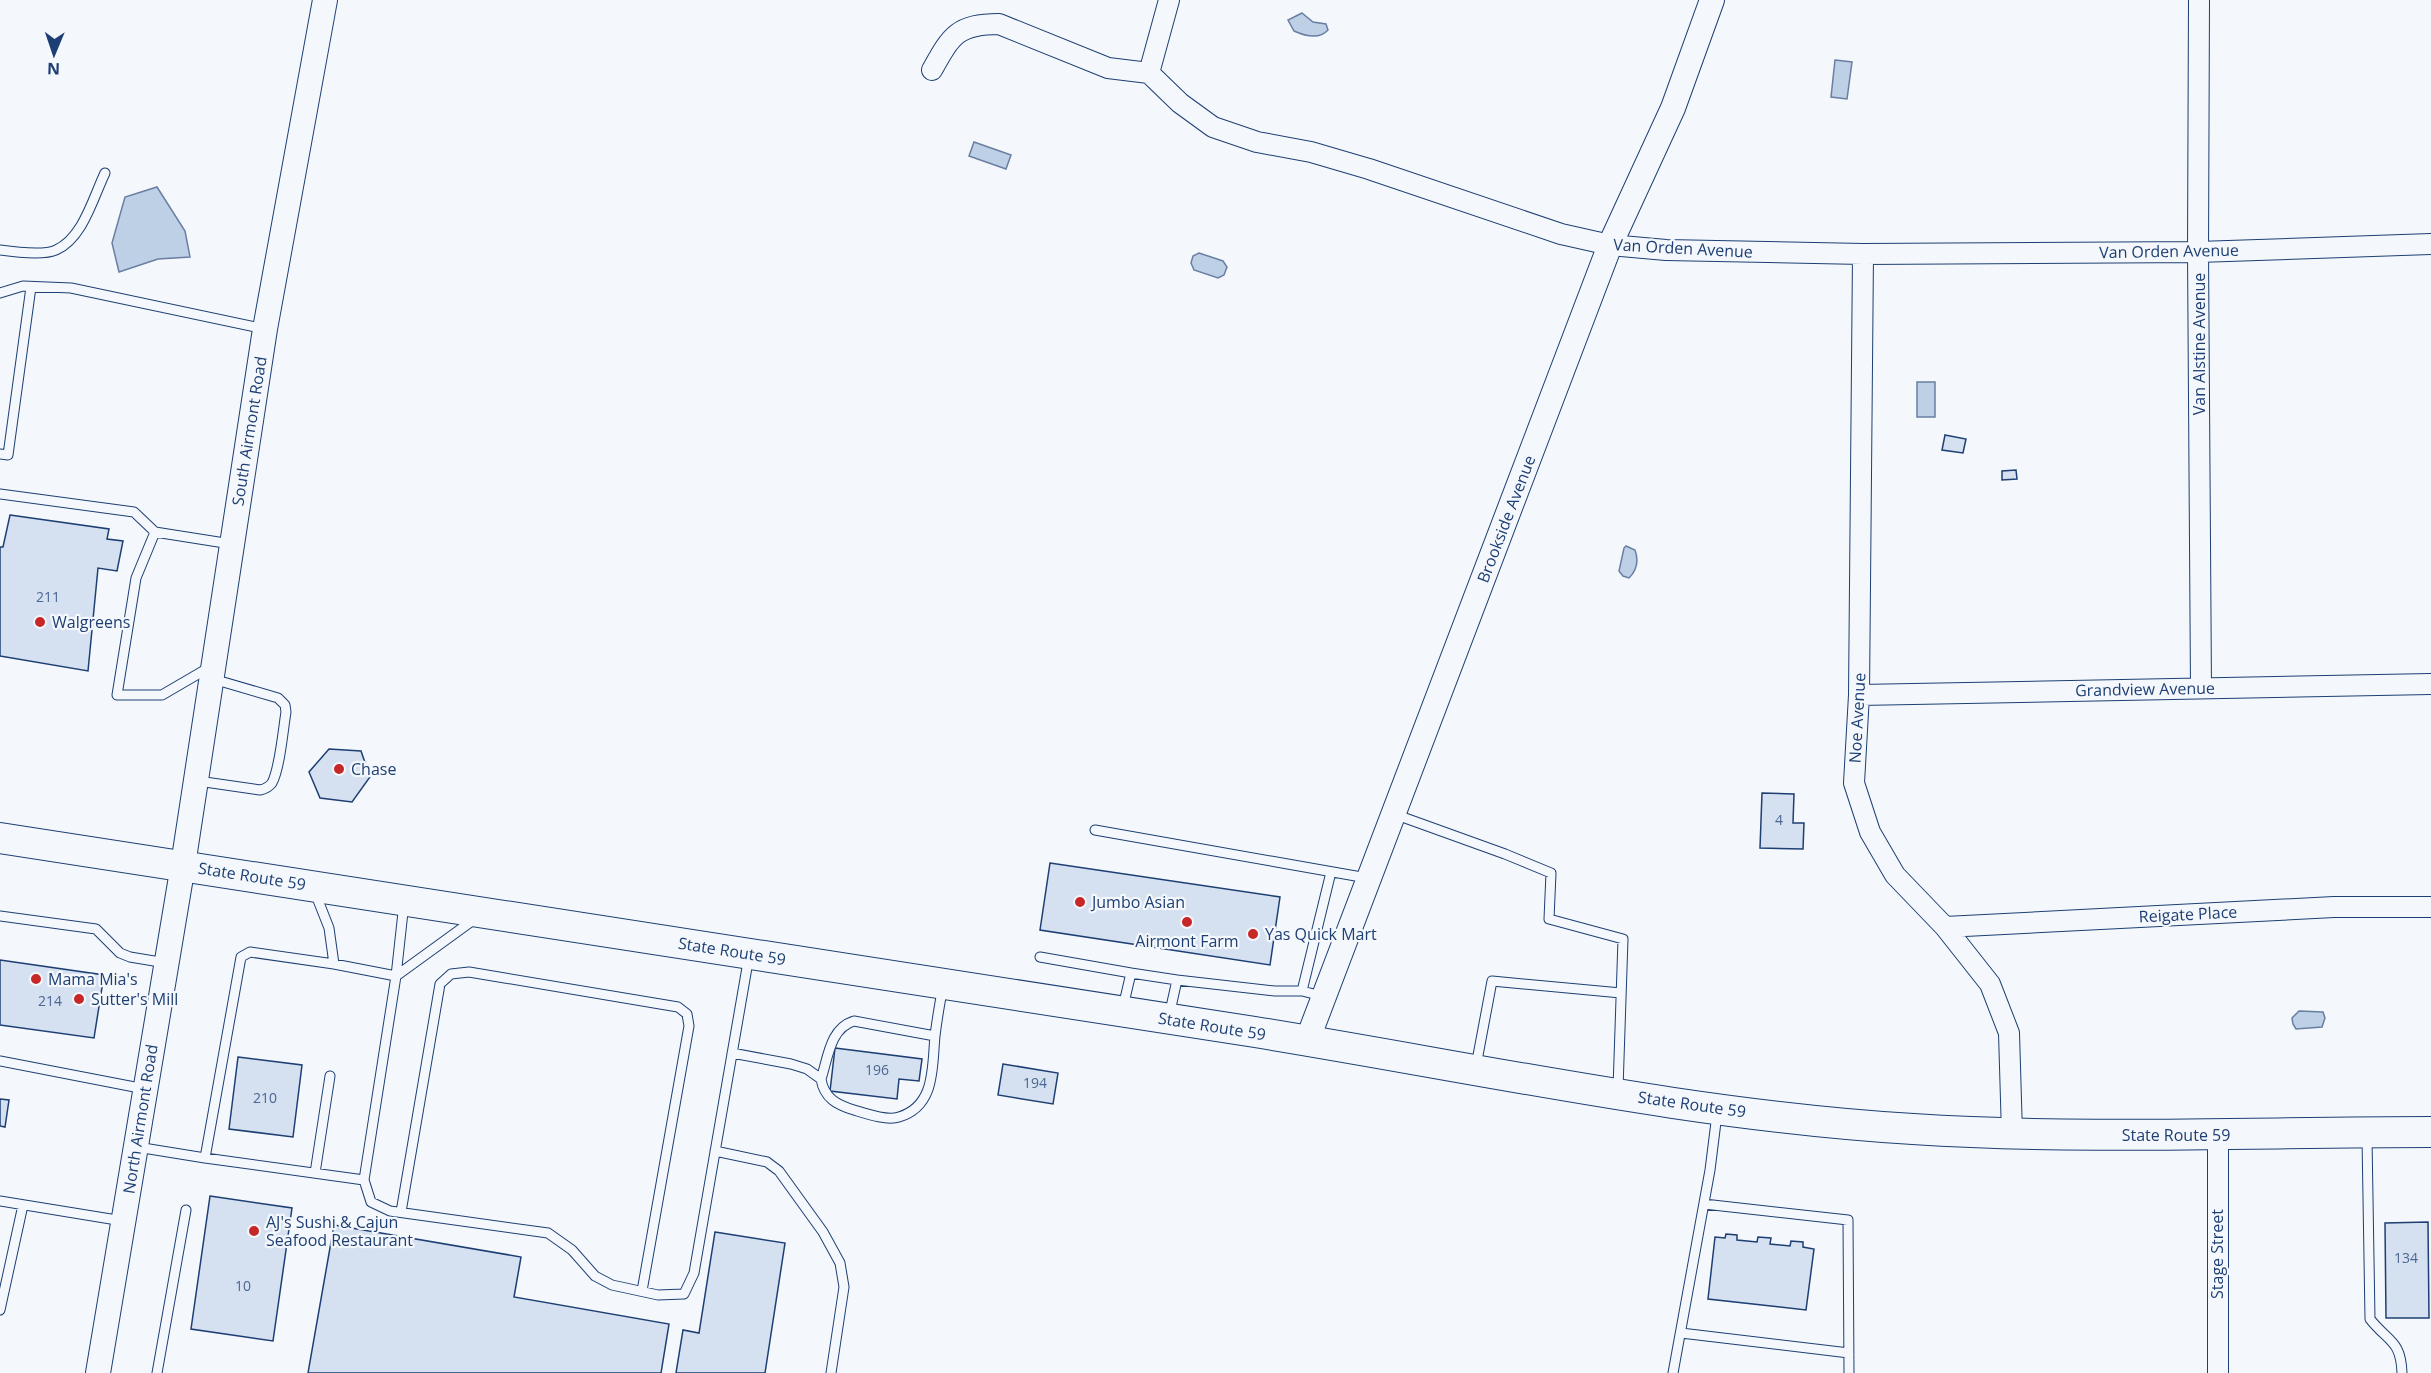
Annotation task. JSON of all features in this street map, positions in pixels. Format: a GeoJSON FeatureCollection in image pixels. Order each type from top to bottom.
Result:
{"type":"FeatureCollection","features":[{"type":"Feature","properties":{"kind":"main road","name":"State Route 59"},"geometry":{"type":"LineString","coordinates":[[0,838],[1168,1019],[1717,1108],[1901,1128],[2012,1134],[2218,1135],[2431,1132]]}},
{"type":"Feature","properties":{"kind":"street","name":"South Airmont Road"},"geometry":{"type":"LineString","coordinates":[[183,865],[265,329],[325,0]]}},
{"type":"Feature","properties":{"kind":"street"},"geometry":{"type":"LineString","coordinates":[[932,70],[948,41],[958,32],[983,24],[999,24],[1108,68],[1149,73],[1169,0]]}},
{"type":"Feature","properties":{"kind":"street","name":"Brookside Avenue"},"geometry":{"type":"LineString","coordinates":[[1307,1041],[1313,994],[1369,878],[1610,245],[1673,108],[1712,0]]}},
{"type":"Feature","properties":{"kind":"street","name":"Van Alstine Avenue"},"geometry":{"type":"LineString","coordinates":[[2199,0],[2201,688]]}},
{"type":"Feature","properties":{"kind":"street","name":"Van Orden Avenue"},"geometry":{"type":"LineString","coordinates":[[1149,73],[1180,104],[1214,126],[1257,142],[1311,152],[1369,169],[1561,234],[1610,245],[1666,250],[1863,254],[2198,252],[2431,244]]}},
{"type":"Feature","properties":{"kind":"street","name":"Noe Avenue"},"geometry":{"type":"LineString","coordinates":[[1863,254],[1859,695],[1854,783],[1870,832],[1895,875],[1945,927],[1990,984],[2009,1033],[2012,1134]]}},
{"type":"Feature","properties":{"kind":"street","name":"Grandview Avenue"},"geometry":{"type":"LineString","coordinates":[[1859,695],[2431,684]]}},
{"type":"Feature","properties":{"kind":"street","name":"North Airmont Road"},"geometry":{"type":"LineString","coordinates":[[98,1373],[183,865]]}},
{"type":"Feature","properties":{"kind":"street","name":"Reigate Place"},"geometry":{"type":"LineString","coordinates":[[1945,927],[2322,908],[2431,907]]}},
{"type":"Feature","properties":{"kind":"street","name":"Stage Street"},"geometry":{"type":"LineString","coordinates":[[2218,1135],[2218,1373]]}},
{"type":"Feature","properties":{"kind":"lane"},"geometry":{"type":"LineString","coordinates":[[0,250],[19,253],[55,251],[75,235],[105,173]]}},
{"type":"Feature","properties":{"kind":"lane"},"geometry":{"type":"LineString","coordinates":[[0,293],[23,286],[71,288],[265,329]]}},
{"type":"Feature","properties":{"kind":"lane"},"geometry":{"type":"LineString","coordinates":[[0,454],[8,455],[31,287]]}},
{"type":"Feature","properties":{"kind":"lane"},"geometry":{"type":"LineString","coordinates":[[0,494],[134,512],[155,532],[231,544]]}},
{"type":"Feature","properties":{"kind":"lane"},"geometry":{"type":"LineString","coordinates":[[155,532],[136,578],[117,695],[162,695],[212,672],[278,698],[285,705],[286,712],[278,761],[272,783],[260,790],[195,781]]}},
{"type":"Feature","properties":{"kind":"lane"},"geometry":{"type":"LineString","coordinates":[[1394,814],[1551,873],[1549,920],[1623,939],[1618,1093]]}},
{"type":"Feature","properties":{"kind":"lane"},"geometry":{"type":"LineString","coordinates":[[1095,830],[1369,878]]}},
{"type":"Feature","properties":{"kind":"lane"},"geometry":{"type":"LineString","coordinates":[[1040,957],[1177,980],[1313,994],[1331,872]]}},
{"type":"Feature","properties":{"kind":"lane"},"geometry":{"type":"LineString","coordinates":[[312,885],[329,928],[334,964]]}},
{"type":"Feature","properties":{"kind":"lane"},"geometry":{"type":"LineString","coordinates":[[405,900],[396,976],[364,1180],[371,1202],[390,1211],[548,1233],[572,1250],[595,1275],[612,1285],[658,1295],[684,1294],[694,1273],[750,954]]}},
{"type":"Feature","properties":{"kind":"lane"},"geometry":{"type":"LineString","coordinates":[[205,1158],[241,957],[250,952],[396,976],[484,912]]}},
{"type":"Feature","properties":{"kind":"lane"},"geometry":{"type":"LineString","coordinates":[[0,916],[96,929],[120,953],[166,963]]}},
{"type":"Feature","properties":{"kind":"lane"},"geometry":{"type":"LineString","coordinates":[[401,1212],[440,984],[451,974],[469,972],[678,1007],[687,1014],[689,1026],[642,1292]]}},
{"type":"Feature","properties":{"kind":"lane"},"geometry":{"type":"LineString","coordinates":[[1122,1012],[1131,973]]}},
{"type":"Feature","properties":{"kind":"lane"},"geometry":{"type":"LineString","coordinates":[[1168,1019],[1177,980]]}},
{"type":"Feature","properties":{"kind":"lane"},"geometry":{"type":"LineString","coordinates":[[1475,1069],[1492,981],[1621,993]]}},
{"type":"Feature","properties":{"kind":"lane"},"geometry":{"type":"LineString","coordinates":[[935,1036],[854,1021],[844,1024],[835,1035],[821,1079],[822,1090],[839,1106],[870,1115],[898,1118],[917,1107],[928,1092],[933,1072],[935,1036],[943,984]]}},
{"type":"Feature","properties":{"kind":"lane"},"geometry":{"type":"LineString","coordinates":[[732,1053],[791,1064],[807,1069],[821,1079]]}},
{"type":"Feature","properties":{"kind":"lane"},"geometry":{"type":"LineString","coordinates":[[0,1061],[145,1089]]}},
{"type":"Feature","properties":{"kind":"lane"},"geometry":{"type":"LineString","coordinates":[[315,1173],[330,1076]]}},
{"type":"Feature","properties":{"kind":"lane"},"geometry":{"type":"LineString","coordinates":[[1673,1373],[1704,1204],[1717,1108]]}},
{"type":"Feature","properties":{"kind":"lane"},"geometry":{"type":"LineString","coordinates":[[2367,1132],[2370,1319],[2398,1346],[2402,1357],[2402,1373]]}},
{"type":"Feature","properties":{"kind":"lane"},"geometry":{"type":"LineString","coordinates":[[135,1147],[364,1180]]}},
{"type":"Feature","properties":{"kind":"lane"},"geometry":{"type":"LineString","coordinates":[[715,1151],[767,1162],[780,1171],[823,1232],[840,1263],[844,1287],[831,1373]]}},
{"type":"Feature","properties":{"kind":"lane"},"geometry":{"type":"LineString","coordinates":[[0,1201],[123,1221]]}},
{"type":"Feature","properties":{"kind":"lane"},"geometry":{"type":"LineString","coordinates":[[1704,1204],[1848,1220],[1849,1373]]}},
{"type":"Feature","properties":{"kind":"lane"},"geometry":{"type":"LineString","coordinates":[[0,1310],[23,1205]]}},
{"type":"Feature","properties":{"kind":"lane"},"geometry":{"type":"LineString","coordinates":[[157,1373],[186,1210]]}},
{"type":"Feature","properties":{"kind":"lane"},"geometry":{"type":"LineString","coordinates":[[1681,1333],[1849,1353]]}},
{"type":"Feature","properties":{"kind":"water"},"geometry":{"type":"Polygon","coordinates":[[[1302,13],[1313,22],[1326,24],[1328,30],[1316,36],[1307,36],[1294,31],[1288,20],[1302,13]]]}},
{"type":"Feature","properties":{"kind":"water"},"geometry":{"type":"Polygon","coordinates":[[[1835,60],[1852,62],[1847,99],[1831,97],[1835,60]]]}},
{"type":"Feature","properties":{"kind":"water"},"geometry":{"type":"Polygon","coordinates":[[[974,142],[1011,155],[1006,169],[969,156],[974,142]]]}},
{"type":"Feature","properties":{"kind":"water"},"geometry":{"type":"Polygon","coordinates":[[[157,187],[185,231],[190,257],[158,259],[119,272],[112,243],[125,197],[157,187]]]}},
{"type":"Feature","properties":{"kind":"water"},"geometry":{"type":"Polygon","coordinates":[[[1199,253],[1223,261],[1227,267],[1224,275],[1218,278],[1194,270],[1191,263],[1193,256],[1199,253]]]}},
{"type":"Feature","properties":{"kind":"water"},"geometry":{"type":"Polygon","coordinates":[[[1917,382],[1935,382],[1935,417],[1917,417],[1917,382]]]}},
{"type":"Feature","properties":{"kind":"water"},"geometry":{"type":"Polygon","coordinates":[[[1626,546],[1635,550],[1637,558],[1634,572],[1629,578],[1623,576],[1619,571],[1626,546]]]}},
{"type":"Feature","properties":{"kind":"water"},"geometry":{"type":"Polygon","coordinates":[[[2299,1011],[2323,1012],[2325,1018],[2322,1027],[2296,1029],[2292,1018],[2299,1011]]]}},
{"type":"Feature","properties":{"kind":"building"},"geometry":{"type":"Polygon","coordinates":[[[1945,435],[1966,439],[1963,453],[1942,450],[1945,435]]]}},
{"type":"Feature","properties":{"kind":"building"},"geometry":{"type":"Polygon","coordinates":[[[2016,470],[2017,479],[2002,480],[2002,471],[2016,470]]]}},
{"type":"Feature","properties":{"kind":"building"},"geometry":{"type":"Polygon","coordinates":[[[10,515],[109,529],[107,539],[123,541],[117,571],[98,568],[88,671],[0,656],[0,547],[3,547],[10,515]]]}},
{"type":"Feature","properties":{"kind":"building"},"geometry":{"type":"Polygon","coordinates":[[[329,749],[361,751],[370,777],[352,802],[320,798],[309,772],[329,749]]]}},
{"type":"Feature","properties":{"kind":"building"},"geometry":{"type":"Polygon","coordinates":[[[1762,793],[1794,794],[1793,823],[1804,823],[1803,849],[1760,848],[1762,793]]]}},
{"type":"Feature","properties":{"kind":"building"},"geometry":{"type":"Polygon","coordinates":[[[1050,863],[1280,897],[1270,965],[1040,930],[1050,863]]]}},
{"type":"Feature","properties":{"kind":"building"},"geometry":{"type":"Polygon","coordinates":[[[0,960],[104,975],[94,1038],[0,1025],[0,960]]]}},
{"type":"Feature","properties":{"kind":"building"},"geometry":{"type":"Polygon","coordinates":[[[835,1048],[922,1059],[919,1081],[899,1079],[897,1099],[830,1091],[835,1048]]]}},
{"type":"Feature","properties":{"kind":"building"},"geometry":{"type":"Polygon","coordinates":[[[238,1057],[302,1065],[293,1137],[229,1129],[238,1057]]]}},
{"type":"Feature","properties":{"kind":"building"},"geometry":{"type":"Polygon","coordinates":[[[1003,1064],[1058,1073],[1053,1104],[998,1095],[1003,1064]]]}},
{"type":"Feature","properties":{"kind":"building"},"geometry":{"type":"Polygon","coordinates":[[[0,1099],[9,1100],[5,1127],[0,1126],[0,1099]]]}},
{"type":"Feature","properties":{"kind":"building"},"geometry":{"type":"Polygon","coordinates":[[[210,1196],[292,1208],[273,1341],[191,1329],[210,1196]]]}},
{"type":"Feature","properties":{"kind":"building"},"geometry":{"type":"Polygon","coordinates":[[[2428,1222],[2429,1318],[2386,1318],[2385,1223],[2428,1222]]]}},
{"type":"Feature","properties":{"kind":"building"},"geometry":{"type":"Polygon","coordinates":[[[334,1225],[521,1257],[514,1297],[669,1324],[661,1373],[308,1373],[334,1225]]]}},
{"type":"Feature","properties":{"kind":"building"},"geometry":{"type":"Polygon","coordinates":[[[715,1232],[785,1243],[765,1373],[676,1373],[683,1330],[699,1333],[715,1232]]]}},
{"type":"Feature","properties":{"kind":"building"},"geometry":{"type":"Polygon","coordinates":[[[1726,1234],[1737,1235],[1737,1240],[1757,1242],[1758,1237],[1771,1238],[1770,1244],[1790,1246],[1791,1241],[1803,1242],[1803,1247],[1814,1249],[1806,1310],[1708,1299],[1715,1237],[1725,1238],[1726,1234]]]}},
{"type":"Feature","properties":{"kind":"place","name":"Walgreens"},"geometry":{"type":"Point","coordinates":[40,622]}},
{"type":"Feature","properties":{"kind":"place","name":"Chase"},"geometry":{"type":"Point","coordinates":[339,769]}},
{"type":"Feature","properties":{"kind":"place","name":"Jumbo Asian"},"geometry":{"type":"Point","coordinates":[1080,902]}},
{"type":"Feature","properties":{"kind":"place","name":"Airmont Farm"},"geometry":{"type":"Point","coordinates":[1187,922]}},
{"type":"Feature","properties":{"kind":"place","name":"Yas Quick Mart"},"geometry":{"type":"Point","coordinates":[1253,934]}},
{"type":"Feature","properties":{"kind":"place","name":"Mama Mia's"},"geometry":{"type":"Point","coordinates":[36,979]}},
{"type":"Feature","properties":{"kind":"place","name":"Sutter's Mill"},"geometry":{"type":"Point","coordinates":[79,999]}},
{"type":"Feature","properties":{"kind":"place","name":"AJ's Sushi & Cajun Seafood Restaurant"},"geometry":{"type":"Point","coordinates":[254,1231]}}]}
